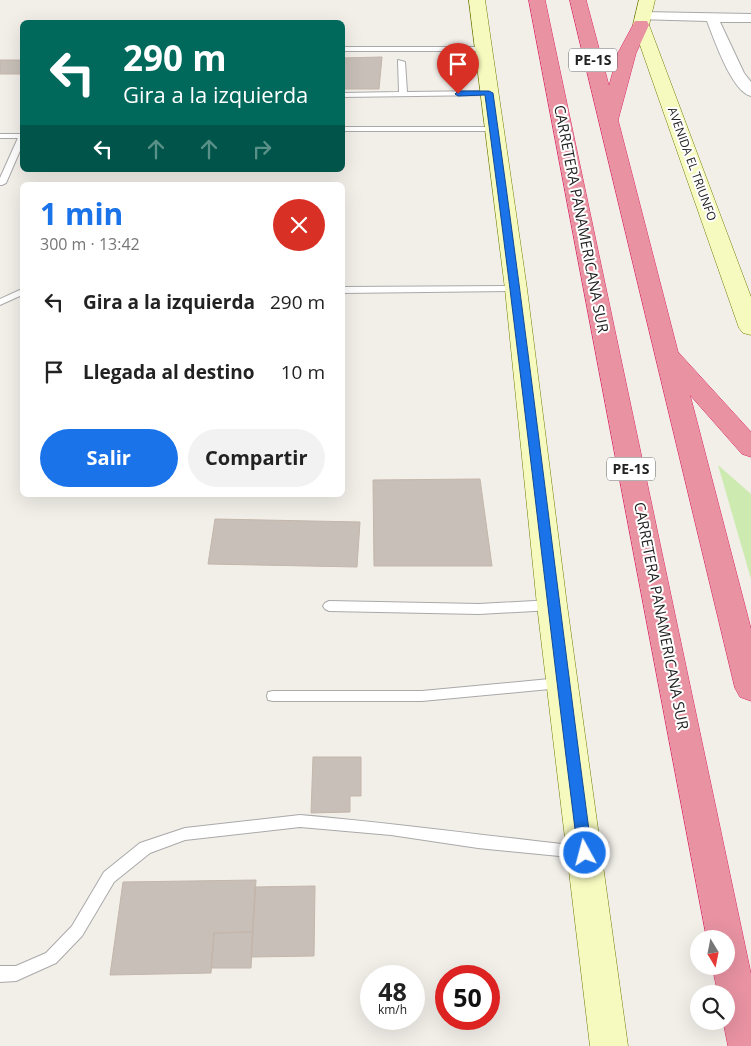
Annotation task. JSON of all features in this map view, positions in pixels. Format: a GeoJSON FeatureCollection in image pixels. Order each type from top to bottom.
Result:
{"type":"FeatureCollection","features":[{"type":"Feature","properties":{"kind":"highway","name":"CARRETERA PANAMERICANA SUR"},"geometry":{"type":"LineString","coordinates":[[537,0],[723,930]]}},
{"type":"Feature","properties":{"kind":"highway","name":"PE-1S"},"geometry":{"type":"LineString","coordinates":[[578,0],[751,688]]}},
{"type":"Feature","properties":{"kind":"highway"},"geometry":{"type":"LineString","coordinates":[[609,120],[627,53],[643,14]]}},
{"type":"Feature","properties":{"kind":"highway"},"geometry":{"type":"LineString","coordinates":[[665,350],[708,402],[751,448]]}},
{"type":"Feature","properties":{"kind":"highway"},"geometry":{"type":"LineString","coordinates":[[733,975],[747,1046]]}},
{"type":"Feature","properties":{"kind":"main road"},"geometry":{"type":"LineString","coordinates":[[477,0],[516,289],[552,605],[609,1046]]}},
{"type":"Feature","properties":{"kind":"main road","name":"AVENIDA EL TRIUNFO"},"geometry":{"type":"LineString","coordinates":[[643,14],[745,293],[751,328]]}},
{"type":"Feature","properties":{"kind":"street"},"geometry":{"type":"LineString","coordinates":[[643,14],[751,18]]}},
{"type":"Feature","properties":{"kind":"street"},"geometry":{"type":"LineString","coordinates":[[712,18],[744,74],[751,92]]}},
{"type":"Feature","properties":{"kind":"lane"},"geometry":{"type":"LineString","coordinates":[[345,49],[484,49]]}},
{"type":"Feature","properties":{"kind":"lane"},"geometry":{"type":"LineString","coordinates":[[401,62],[403,94]]}},
{"type":"Feature","properties":{"kind":"lane"},"geometry":{"type":"LineString","coordinates":[[345,95],[489,93]]}},
{"type":"Feature","properties":{"kind":"lane"},"geometry":{"type":"LineString","coordinates":[[345,129],[493,129]]}},
{"type":"Feature","properties":{"kind":"lane"},"geometry":{"type":"LineString","coordinates":[[0,136],[20,137]]}},
{"type":"Feature","properties":{"kind":"lane"},"geometry":{"type":"LineString","coordinates":[[2,182],[20,142]]}},
{"type":"Feature","properties":{"kind":"lane"},"geometry":{"type":"LineString","coordinates":[[345,290],[516,289]]}},
{"type":"Feature","properties":{"kind":"lane"},"geometry":{"type":"LineString","coordinates":[[0,302],[20,293]]}},
{"type":"Feature","properties":{"kind":"lane"},"geometry":{"type":"LineString","coordinates":[[329,606],[479,609],[552,605]]}},
{"type":"Feature","properties":{"kind":"lane"},"geometry":{"type":"LineString","coordinates":[[273,696],[422,696],[563,683]]}},
{"type":"Feature","properties":{"kind":"lane"},"geometry":{"type":"LineString","coordinates":[[0,974],[16,972],[51,958],[78,931],[109,878],[145,848],[185,834],[300,821],[391,829],[478,842],[585,853]]}},
{"type":"Feature","properties":{"kind":"green space"},"geometry":{"type":"Polygon","coordinates":[[[718,465],[751,494],[751,579],[718,465]]]}},
{"type":"Feature","properties":{"kind":"building"},"geometry":{"type":"Polygon","coordinates":[[[382,57],[379,89],[345,89],[345,58],[382,57]]]}},
{"type":"Feature","properties":{"kind":"building"},"geometry":{"type":"Polygon","coordinates":[[[0,60],[20,60],[20,74],[0,74],[0,60]]]}},
{"type":"Feature","properties":{"kind":"building"},"geometry":{"type":"Polygon","coordinates":[[[480,479],[492,566],[374,566],[373,480],[480,479]]]}},
{"type":"Feature","properties":{"kind":"building"},"geometry":{"type":"Polygon","coordinates":[[[215,519],[360,522],[357,567],[208,564],[215,519]]]}},
{"type":"Feature","properties":{"kind":"building"},"geometry":{"type":"Polygon","coordinates":[[[313,757],[361,757],[361,796],[350,796],[350,812],[311,813],[313,757]]]}},
{"type":"Feature","properties":{"kind":"building"},"geometry":{"type":"Polygon","coordinates":[[[256,880],[253,932],[214,933],[211,973],[110,975],[123,882],[256,880]]]}},
{"type":"Feature","properties":{"kind":"building"},"geometry":{"type":"Polygon","coordinates":[[[315,886],[314,956],[251,957],[255,887],[315,886]]]}},
{"type":"Feature","properties":{"kind":"building"},"geometry":{"type":"Polygon","coordinates":[[[253,932],[251,968],[211,968],[214,933],[253,932]]]}},
{"type":"Feature","properties":{"kind":"route"},"geometry":{"type":"LineString","coordinates":[[458,94],[489,93],[516,289],[552,605],[585,853]]}}]}
